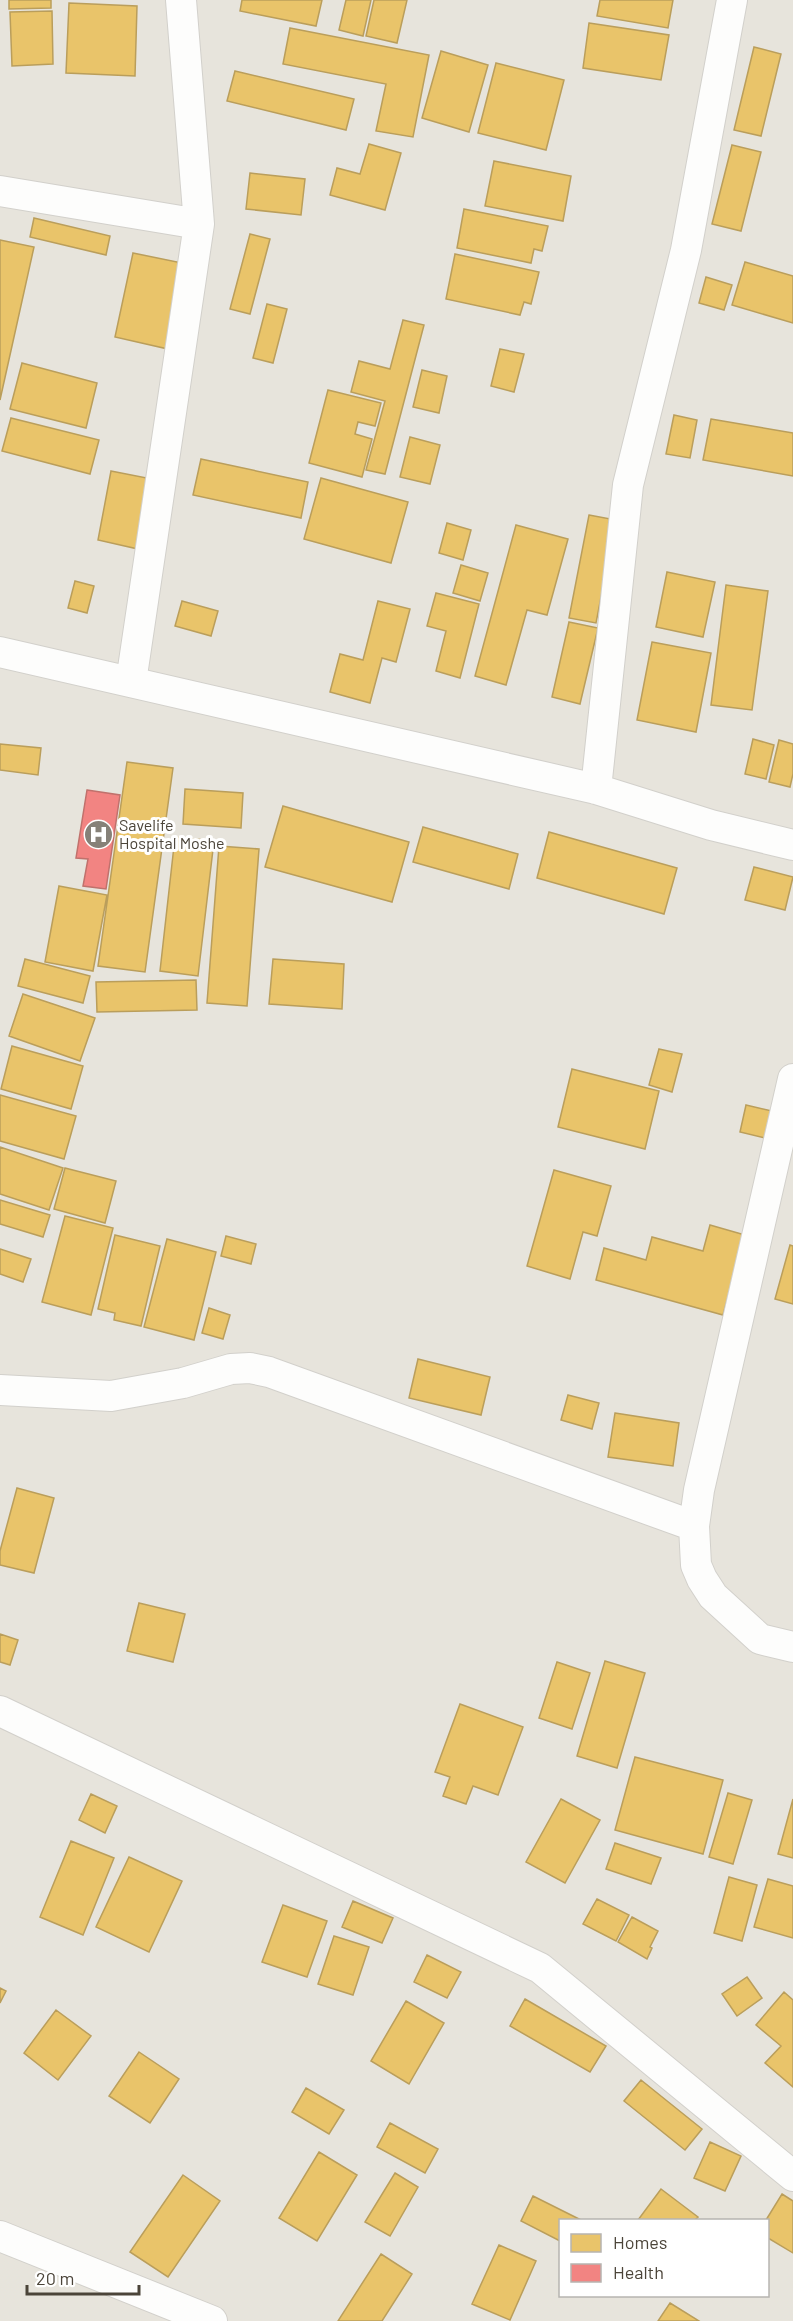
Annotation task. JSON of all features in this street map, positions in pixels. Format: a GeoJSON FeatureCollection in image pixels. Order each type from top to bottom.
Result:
{"type":"FeatureCollection","features":[{"type":"Feature","properties":{"kind":"street"},"geometry":{"type":"LineString","coordinates":[[131,682],[199,224],[182,0]]}},
{"type":"Feature","properties":{"kind":"street"},"geometry":{"type":"LineString","coordinates":[[596,789],[628,485],[686,250],[732,0]]}},
{"type":"Feature","properties":{"kind":"street"},"geometry":{"type":"LineString","coordinates":[[0,191],[199,224]]}},
{"type":"Feature","properties":{"kind":"street"},"geometry":{"type":"LineString","coordinates":[[0,652],[596,789],[711,825],[793,845]]}},
{"type":"Feature","properties":{"kind":"street"},"geometry":{"type":"LineString","coordinates":[[793,1079],[699,1490],[694,1526],[696,1565],[713,1596],[760,1639],[793,1647]]}},
{"type":"Feature","properties":{"kind":"street"},"geometry":{"type":"LineString","coordinates":[[0,1390],[111,1396],[183,1383],[231,1369],[249,1368],[280,1376],[694,1526]]}},
{"type":"Feature","properties":{"kind":"street"},"geometry":{"type":"LineString","coordinates":[[0,1711],[540,1968],[793,2176]]}},
{"type":"Feature","properties":{"kind":"street"},"geometry":{"type":"LineString","coordinates":[[0,2236],[212,2321]]}},
{"type":"Feature","properties":{"kind":"shaded area"},"geometry":{"type":"Polygon","coordinates":[[[0,0],[793,0],[793,2321],[0,2321],[0,0]]]}},
{"type":"Feature","properties":{"kind":"building: Homes"},"geometry":{"type":"Polygon","coordinates":[[[9,0],[51,0],[51,8],[9,9],[9,0]]]}},
{"type":"Feature","properties":{"kind":"building: Homes"},"geometry":{"type":"Polygon","coordinates":[[[242,0],[322,0],[316,26],[240,11],[242,0]]]}},
{"type":"Feature","properties":{"kind":"building: Homes"},"geometry":{"type":"Polygon","coordinates":[[[346,0],[371,0],[363,36],[339,30],[346,0]]]}},
{"type":"Feature","properties":{"kind":"building: Homes"},"geometry":{"type":"Polygon","coordinates":[[[374,0],[407,0],[397,43],[366,36],[374,0]]]}},
{"type":"Feature","properties":{"kind":"building: Homes"},"geometry":{"type":"Polygon","coordinates":[[[600,0],[673,0],[668,28],[597,16],[600,0]]]}},
{"type":"Feature","properties":{"kind":"building: Homes"},"geometry":{"type":"Polygon","coordinates":[[[69,3],[137,6],[135,76],[66,73],[69,3]]]}},
{"type":"Feature","properties":{"kind":"building: Homes"},"geometry":{"type":"Polygon","coordinates":[[[52,11],[53,64],[12,66],[10,12],[52,11]]]}},
{"type":"Feature","properties":{"kind":"building: Homes"},"geometry":{"type":"Polygon","coordinates":[[[589,23],[669,35],[661,80],[583,68],[589,23]]]}},
{"type":"Feature","properties":{"kind":"building: Homes"},"geometry":{"type":"Polygon","coordinates":[[[290,28],[429,55],[413,137],[376,131],[386,84],[283,64],[290,28]]]}},
{"type":"Feature","properties":{"kind":"building: Homes"},"geometry":{"type":"Polygon","coordinates":[[[754,47],[781,54],[761,136],[734,130],[754,47]]]}},
{"type":"Feature","properties":{"kind":"building: Homes"},"geometry":{"type":"Polygon","coordinates":[[[441,51],[488,65],[469,132],[422,118],[441,51]]]}},
{"type":"Feature","properties":{"kind":"building: Homes"},"geometry":{"type":"Polygon","coordinates":[[[496,63],[564,80],[546,150],[478,133],[496,63]]]}},
{"type":"Feature","properties":{"kind":"building: Homes"},"geometry":{"type":"Polygon","coordinates":[[[235,71],[354,99],[346,130],[227,101],[235,71]]]}},
{"type":"Feature","properties":{"kind":"building: Homes"},"geometry":{"type":"Polygon","coordinates":[[[369,144],[401,153],[385,210],[330,195],[337,168],[360,174],[369,144]]]}},
{"type":"Feature","properties":{"kind":"building: Homes"},"geometry":{"type":"Polygon","coordinates":[[[732,145],[761,152],[741,231],[712,224],[732,145]]]}},
{"type":"Feature","properties":{"kind":"building: Homes"},"geometry":{"type":"Polygon","coordinates":[[[494,161],[571,176],[563,221],[485,206],[494,161]]]}},
{"type":"Feature","properties":{"kind":"building: Homes"},"geometry":{"type":"Polygon","coordinates":[[[250,173],[305,179],[301,215],[246,209],[250,173]]]}},
{"type":"Feature","properties":{"kind":"building: Homes"},"geometry":{"type":"Polygon","coordinates":[[[464,209],[548,226],[542,251],[534,249],[531,263],[457,248],[464,209]]]}},
{"type":"Feature","properties":{"kind":"building: Homes"},"geometry":{"type":"Polygon","coordinates":[[[34,218],[110,236],[106,255],[30,237],[34,218]]]}},
{"type":"Feature","properties":{"kind":"building: Homes"},"geometry":{"type":"Polygon","coordinates":[[[250,234],[270,239],[250,314],[230,309],[250,234]]]}},
{"type":"Feature","properties":{"kind":"building: Homes"},"geometry":{"type":"Polygon","coordinates":[[[0,240],[34,247],[0,400],[0,240]]]}},
{"type":"Feature","properties":{"kind":"building: Homes"},"geometry":{"type":"Polygon","coordinates":[[[133,253],[187,264],[168,349],[115,337],[133,253]]]}},
{"type":"Feature","properties":{"kind":"building: Homes"},"geometry":{"type":"Polygon","coordinates":[[[455,254],[539,272],[531,304],[524,302],[520,315],[446,299],[455,254]]]}},
{"type":"Feature","properties":{"kind":"building: Homes"},"geometry":{"type":"Polygon","coordinates":[[[745,262],[793,276],[793,323],[732,305],[745,262]]]}},
{"type":"Feature","properties":{"kind":"building: Homes"},"geometry":{"type":"Polygon","coordinates":[[[706,277],[732,285],[724,310],[699,303],[706,277]]]}},
{"type":"Feature","properties":{"kind":"building: Homes"},"geometry":{"type":"Polygon","coordinates":[[[267,304],[287,309],[273,363],[253,358],[267,304]]]}},
{"type":"Feature","properties":{"kind":"building: Homes"},"geometry":{"type":"Polygon","coordinates":[[[403,320],[424,325],[385,474],[366,470],[385,401],[351,392],[359,361],[390,369],[403,320]]]}},
{"type":"Feature","properties":{"kind":"building: Homes"},"geometry":{"type":"Polygon","coordinates":[[[500,349],[524,354],[514,392],[491,386],[500,349]]]}},
{"type":"Feature","properties":{"kind":"building: Homes"},"geometry":{"type":"Polygon","coordinates":[[[22,363],[97,383],[86,428],[10,409],[22,363]]]}},
{"type":"Feature","properties":{"kind":"building: Homes"},"geometry":{"type":"Polygon","coordinates":[[[422,370],[447,376],[439,413],[413,407],[422,370]]]}},
{"type":"Feature","properties":{"kind":"building: Homes"},"geometry":{"type":"Polygon","coordinates":[[[328,390],[381,403],[375,426],[358,422],[355,434],[372,439],[362,477],[309,463],[328,390]]]}},
{"type":"Feature","properties":{"kind":"building: Homes"},"geometry":{"type":"Polygon","coordinates":[[[674,415],[697,420],[690,458],[666,454],[674,415]]]}},
{"type":"Feature","properties":{"kind":"building: Homes"},"geometry":{"type":"Polygon","coordinates":[[[11,418],[99,440],[90,474],[2,451],[11,418]]]}},
{"type":"Feature","properties":{"kind":"building: Homes"},"geometry":{"type":"Polygon","coordinates":[[[711,419],[793,433],[793,476],[703,460],[711,419]]]}},
{"type":"Feature","properties":{"kind":"building: Homes"},"geometry":{"type":"Polygon","coordinates":[[[410,437],[440,445],[430,484],[400,477],[410,437]]]}},
{"type":"Feature","properties":{"kind":"building: Homes"},"geometry":{"type":"Polygon","coordinates":[[[201,459],[308,482],[301,518],[193,495],[201,459]]]}},
{"type":"Feature","properties":{"kind":"building: Homes"},"geometry":{"type":"Polygon","coordinates":[[[111,471],[152,479],[138,549],[98,540],[111,471]]]}},
{"type":"Feature","properties":{"kind":"building: Homes"},"geometry":{"type":"Polygon","coordinates":[[[321,478],[408,502],[391,563],[304,539],[321,478]]]}},
{"type":"Feature","properties":{"kind":"building: Homes"},"geometry":{"type":"Polygon","coordinates":[[[589,515],[616,520],[596,623],[569,618],[589,515]]]}},
{"type":"Feature","properties":{"kind":"building: Homes"},"geometry":{"type":"Polygon","coordinates":[[[447,523],[471,530],[463,560],[439,553],[447,523]]]}},
{"type":"Feature","properties":{"kind":"building: Homes"},"geometry":{"type":"Polygon","coordinates":[[[516,525],[568,539],[547,615],[527,610],[506,685],[475,676],[516,525]]]}},
{"type":"Feature","properties":{"kind":"building: Homes"},"geometry":{"type":"Polygon","coordinates":[[[461,565],[488,573],[480,601],[453,593],[461,565]]]}},
{"type":"Feature","properties":{"kind":"building: Homes"},"geometry":{"type":"Polygon","coordinates":[[[667,572],[715,582],[703,637],[656,627],[667,572]]]}},
{"type":"Feature","properties":{"kind":"building: Homes"},"geometry":{"type":"Polygon","coordinates":[[[75,581],[94,586],[87,613],[68,608],[75,581]]]}},
{"type":"Feature","properties":{"kind":"building: Homes"},"geometry":{"type":"Polygon","coordinates":[[[726,585],[768,591],[752,710],[711,705],[726,585]]]}},
{"type":"Feature","properties":{"kind":"building: Homes"},"geometry":{"type":"Polygon","coordinates":[[[436,593],[479,604],[460,678],[436,671],[446,631],[427,626],[436,593]]]}},
{"type":"Feature","properties":{"kind":"building: Homes"},"geometry":{"type":"Polygon","coordinates":[[[182,601],[218,611],[211,636],[175,626],[182,601]]]}},
{"type":"Feature","properties":{"kind":"building: Homes"},"geometry":{"type":"Polygon","coordinates":[[[378,601],[410,609],[396,662],[382,658],[370,703],[330,692],[340,654],[363,660],[378,601]]]}},
{"type":"Feature","properties":{"kind":"building: Homes"},"geometry":{"type":"Polygon","coordinates":[[[569,622],[598,628],[580,704],[552,697],[569,622]]]}},
{"type":"Feature","properties":{"kind":"building: Homes"},"geometry":{"type":"Polygon","coordinates":[[[652,642],[711,653],[696,732],[637,720],[652,642]]]}},
{"type":"Feature","properties":{"kind":"building: Homes"},"geometry":{"type":"Polygon","coordinates":[[[753,739],[774,745],[766,779],[745,774],[753,739]]]}},
{"type":"Feature","properties":{"kind":"building: Homes"},"geometry":{"type":"Polygon","coordinates":[[[779,740],[793,744],[793,774],[790,787],[769,782],[779,740]]]}},
{"type":"Feature","properties":{"kind":"building: Homes"},"geometry":{"type":"Polygon","coordinates":[[[0,744],[41,748],[38,775],[0,770],[0,744]]]}},
{"type":"Feature","properties":{"kind":"building: Homes"},"geometry":{"type":"Polygon","coordinates":[[[127,762],[173,768],[145,972],[98,966],[127,762]]]}},
{"type":"Feature","properties":{"kind":"building: Homes"},"geometry":{"type":"Polygon","coordinates":[[[185,789],[243,793],[241,828],[183,824],[185,789]]]}},
{"type":"Feature","properties":{"kind":"building: Homes"},"geometry":{"type":"Polygon","coordinates":[[[283,806],[409,842],[392,902],[265,867],[283,806]]]}},
{"type":"Feature","properties":{"kind":"building: Homes"},"geometry":{"type":"Polygon","coordinates":[[[423,827],[518,854],[509,889],[413,862],[423,827]]]}},
{"type":"Feature","properties":{"kind":"building: Homes"},"geometry":{"type":"Polygon","coordinates":[[[549,832],[677,868],[664,914],[537,878],[549,832]]]}},
{"type":"Feature","properties":{"kind":"building: Homes"},"geometry":{"type":"Polygon","coordinates":[[[175,837],[214,841],[198,976],[160,971],[175,837]]]}},
{"type":"Feature","properties":{"kind":"building: Homes"},"geometry":{"type":"Polygon","coordinates":[[[219,846],[259,849],[247,1006],[207,1003],[219,846]]]}},
{"type":"Feature","properties":{"kind":"building: Homes"},"geometry":{"type":"Polygon","coordinates":[[[754,867],[793,877],[785,910],[745,900],[754,867]]]}},
{"type":"Feature","properties":{"kind":"building: Homes"},"geometry":{"type":"Polygon","coordinates":[[[59,886],[107,895],[93,971],[45,962],[59,886]]]}},
{"type":"Feature","properties":{"kind":"building: Homes"},"geometry":{"type":"Polygon","coordinates":[[[25,959],[90,976],[83,1003],[18,986],[25,959]]]}},
{"type":"Feature","properties":{"kind":"building: Homes"},"geometry":{"type":"Polygon","coordinates":[[[273,959],[344,964],[342,1009],[269,1004],[273,959]]]}},
{"type":"Feature","properties":{"kind":"building: Homes"},"geometry":{"type":"Polygon","coordinates":[[[196,980],[197,1010],[97,1012],[96,982],[196,980]]]}},
{"type":"Feature","properties":{"kind":"building: Homes"},"geometry":{"type":"Polygon","coordinates":[[[23,994],[95,1018],[80,1061],[9,1036],[23,994]]]}},
{"type":"Feature","properties":{"kind":"building: Homes"},"geometry":{"type":"Polygon","coordinates":[[[12,1046],[83,1066],[71,1109],[1,1089],[12,1046]]]}},
{"type":"Feature","properties":{"kind":"building: Homes"},"geometry":{"type":"Polygon","coordinates":[[[659,1049],[682,1054],[672,1092],[649,1085],[659,1049]]]}},
{"type":"Feature","properties":{"kind":"building: Homes"},"geometry":{"type":"Polygon","coordinates":[[[572,1069],[659,1091],[645,1149],[558,1127],[572,1069]]]}},
{"type":"Feature","properties":{"kind":"building: Homes"},"geometry":{"type":"Polygon","coordinates":[[[0,1095],[76,1116],[64,1159],[0,1141],[0,1095]]]}},
{"type":"Feature","properties":{"kind":"building: Homes"},"geometry":{"type":"Polygon","coordinates":[[[746,1105],[772,1111],[765,1138],[740,1132],[746,1105]]]}},
{"type":"Feature","properties":{"kind":"building: Homes"},"geometry":{"type":"Polygon","coordinates":[[[0,1147],[63,1168],[49,1210],[0,1194],[0,1147]]]}},
{"type":"Feature","properties":{"kind":"building: Homes"},"geometry":{"type":"Polygon","coordinates":[[[65,1168],[116,1181],[105,1223],[54,1209],[65,1168]]]}},
{"type":"Feature","properties":{"kind":"building: Homes"},"geometry":{"type":"Polygon","coordinates":[[[554,1170],[611,1186],[597,1236],[583,1232],[570,1279],[527,1266],[554,1170]]]}},
{"type":"Feature","properties":{"kind":"building: Homes"},"geometry":{"type":"Polygon","coordinates":[[[0,1200],[50,1215],[43,1237],[0,1224],[0,1200]]]}},
{"type":"Feature","properties":{"kind":"building: Homes"},"geometry":{"type":"Polygon","coordinates":[[[65,1216],[113,1228],[91,1315],[42,1302],[65,1216]]]}},
{"type":"Feature","properties":{"kind":"building: Homes"},"geometry":{"type":"Polygon","coordinates":[[[710,1225],[745,1235],[723,1315],[596,1280],[604,1248],[646,1260],[652,1237],[703,1251],[710,1225]]]}},
{"type":"Feature","properties":{"kind":"building: Homes"},"geometry":{"type":"Polygon","coordinates":[[[115,1235],[160,1246],[141,1326],[114,1320],[115,1313],[98,1309],[115,1235]]]}},
{"type":"Feature","properties":{"kind":"building: Homes"},"geometry":{"type":"Polygon","coordinates":[[[226,1236],[256,1244],[251,1264],[221,1256],[226,1236]]]}},
{"type":"Feature","properties":{"kind":"building: Homes"},"geometry":{"type":"Polygon","coordinates":[[[167,1239],[216,1252],[194,1340],[144,1327],[167,1239]]]}},
{"type":"Feature","properties":{"kind":"building: Homes"},"geometry":{"type":"Polygon","coordinates":[[[790,1245],[793,1246],[793,1304],[775,1299],[790,1245]]]}},
{"type":"Feature","properties":{"kind":"building: Homes"},"geometry":{"type":"Polygon","coordinates":[[[0,1249],[31,1259],[23,1282],[0,1274],[0,1249]]]}},
{"type":"Feature","properties":{"kind":"building: Homes"},"geometry":{"type":"Polygon","coordinates":[[[209,1308],[230,1315],[223,1339],[202,1333],[209,1308]]]}},
{"type":"Feature","properties":{"kind":"building: Homes"},"geometry":{"type":"Polygon","coordinates":[[[418,1359],[490,1377],[481,1415],[409,1398],[418,1359]]]}},
{"type":"Feature","properties":{"kind":"building: Homes"},"geometry":{"type":"Polygon","coordinates":[[[568,1395],[599,1403],[592,1429],[561,1420],[568,1395]]]}},
{"type":"Feature","properties":{"kind":"building: Homes"},"geometry":{"type":"Polygon","coordinates":[[[615,1413],[679,1423],[673,1466],[608,1457],[615,1413]]]}},
{"type":"Feature","properties":{"kind":"building: Homes"},"geometry":{"type":"Polygon","coordinates":[[[17,1488],[54,1498],[34,1573],[0,1565],[0,1551],[17,1488]]]}},
{"type":"Feature","properties":{"kind":"building: Homes"},"geometry":{"type":"Polygon","coordinates":[[[139,1603],[185,1614],[173,1662],[127,1651],[139,1603]]]}},
{"type":"Feature","properties":{"kind":"building: Homes"},"geometry":{"type":"Polygon","coordinates":[[[0,1634],[18,1640],[10,1665],[0,1662],[0,1634]]]}},
{"type":"Feature","properties":{"kind":"building: Homes"},"geometry":{"type":"Polygon","coordinates":[[[605,1661],[645,1673],[617,1768],[577,1756],[605,1661]]]}},
{"type":"Feature","properties":{"kind":"building: Homes"},"geometry":{"type":"Polygon","coordinates":[[[557,1662],[590,1673],[572,1729],[539,1718],[557,1662]]]}},
{"type":"Feature","properties":{"kind":"building: Homes"},"geometry":{"type":"Polygon","coordinates":[[[460,1704],[523,1727],[498,1795],[473,1786],[466,1804],[443,1796],[450,1777],[435,1772],[460,1704]]]}},
{"type":"Feature","properties":{"kind":"building: Homes"},"geometry":{"type":"Polygon","coordinates":[[[635,1757],[723,1780],[703,1854],[615,1830],[635,1757]]]}},
{"type":"Feature","properties":{"kind":"building: Homes"},"geometry":{"type":"Polygon","coordinates":[[[728,1793],[752,1800],[733,1864],[709,1857],[728,1793]]]}},
{"type":"Feature","properties":{"kind":"building: Homes"},"geometry":{"type":"Polygon","coordinates":[[[91,1794],[117,1806],[105,1833],[79,1820],[91,1794]]]}},
{"type":"Feature","properties":{"kind":"building: Homes"},"geometry":{"type":"Polygon","coordinates":[[[561,1799],[600,1820],[565,1883],[526,1862],[561,1799]]]}},
{"type":"Feature","properties":{"kind":"building: Homes"},"geometry":{"type":"Polygon","coordinates":[[[793,1799],[793,1858],[778,1854],[793,1799]]]}},
{"type":"Feature","properties":{"kind":"building: Homes"},"geometry":{"type":"Polygon","coordinates":[[[71,1841],[114,1858],[83,1935],[40,1917],[71,1841]]]}},
{"type":"Feature","properties":{"kind":"building: Homes"},"geometry":{"type":"Polygon","coordinates":[[[615,1843],[661,1858],[651,1884],[606,1869],[615,1843]]]}},
{"type":"Feature","properties":{"kind":"building: Homes"},"geometry":{"type":"Polygon","coordinates":[[[129,1857],[182,1881],[149,1952],[96,1927],[129,1857]]]}},
{"type":"Feature","properties":{"kind":"building: Homes"},"geometry":{"type":"Polygon","coordinates":[[[729,1877],[757,1885],[742,1941],[714,1933],[729,1877]]]}},
{"type":"Feature","properties":{"kind":"building: Homes"},"geometry":{"type":"Polygon","coordinates":[[[768,1879],[793,1886],[793,1938],[754,1927],[768,1879]]]}},
{"type":"Feature","properties":{"kind":"building: Homes"},"geometry":{"type":"Polygon","coordinates":[[[597,1899],[629,1915],[616,1941],[583,1924],[597,1899]]]}},
{"type":"Feature","properties":{"kind":"building: Homes"},"geometry":{"type":"Polygon","coordinates":[[[353,1901],[393,1918],[382,1943],[342,1927],[353,1901]]]}},
{"type":"Feature","properties":{"kind":"building: Homes"},"geometry":{"type":"Polygon","coordinates":[[[283,1905],[327,1921],[307,1977],[262,1962],[283,1905]]]}},
{"type":"Feature","properties":{"kind":"building: Homes"},"geometry":{"type":"Polygon","coordinates":[[[632,1917],[658,1931],[647,1959],[618,1942],[632,1917]]]}},
{"type":"Feature","properties":{"kind":"building: Homes"},"geometry":{"type":"Polygon","coordinates":[[[334,1936],[369,1947],[353,1995],[318,1984],[334,1936]]]}},
{"type":"Feature","properties":{"kind":"building: Homes"},"geometry":{"type":"Polygon","coordinates":[[[427,1955],[461,1972],[447,1998],[414,1982],[427,1955]]]}},
{"type":"Feature","properties":{"kind":"building: Homes"},"geometry":{"type":"Polygon","coordinates":[[[747,1977],[762,1998],[737,2016],[722,1994],[747,1977]]]}},
{"type":"Feature","properties":{"kind":"building: Homes"},"geometry":{"type":"Polygon","coordinates":[[[0,1988],[6,1991],[0,2003],[0,1988]]]}},
{"type":"Feature","properties":{"kind":"building: Homes"},"geometry":{"type":"Polygon","coordinates":[[[784,1992],[793,2000],[793,2087],[765,2063],[781,2046],[756,2025],[784,1992]]]}},
{"type":"Feature","properties":{"kind":"building: Homes"},"geometry":{"type":"Polygon","coordinates":[[[525,1999],[606,2046],[590,2072],[510,2026],[525,1999]]]}},
{"type":"Feature","properties":{"kind":"building: Homes"},"geometry":{"type":"Polygon","coordinates":[[[406,2001],[444,2023],[409,2084],[371,2061],[406,2001]]]}},
{"type":"Feature","properties":{"kind":"building: Homes"},"geometry":{"type":"Polygon","coordinates":[[[56,2010],[91,2036],[58,2080],[24,2053],[56,2010]]]}},
{"type":"Feature","properties":{"kind":"building: Homes"},"geometry":{"type":"Polygon","coordinates":[[[139,2052],[179,2079],[150,2123],[109,2096],[139,2052]]]}},
{"type":"Feature","properties":{"kind":"building: Homes"},"geometry":{"type":"Polygon","coordinates":[[[641,2080],[702,2129],[685,2150],[624,2101],[641,2080]]]}},
{"type":"Feature","properties":{"kind":"building: Homes"},"geometry":{"type":"Polygon","coordinates":[[[306,2088],[344,2110],[329,2134],[292,2112],[306,2088]]]}},
{"type":"Feature","properties":{"kind":"building: Homes"},"geometry":{"type":"Polygon","coordinates":[[[390,2123],[438,2149],[425,2173],[377,2147],[390,2123]]]}},
{"type":"Feature","properties":{"kind":"building: Homes"},"geometry":{"type":"Polygon","coordinates":[[[710,2142],[741,2156],[725,2191],[694,2178],[710,2142]]]}},
{"type":"Feature","properties":{"kind":"building: Homes"},"geometry":{"type":"Polygon","coordinates":[[[319,2152],[357,2175],[317,2241],[279,2218],[319,2152]]]}},
{"type":"Feature","properties":{"kind":"building: Homes"},"geometry":{"type":"Polygon","coordinates":[[[395,2173],[418,2187],[390,2236],[365,2222],[395,2173]]]}},
{"type":"Feature","properties":{"kind":"building: Homes"},"geometry":{"type":"Polygon","coordinates":[[[183,2175],[220,2201],[168,2277],[130,2252],[183,2175]]]}},
{"type":"Feature","properties":{"kind":"building: Homes"},"geometry":{"type":"Polygon","coordinates":[[[661,2189],[698,2217],[696,2219],[639,2219],[661,2189]]]}},
{"type":"Feature","properties":{"kind":"building: Homes"},"geometry":{"type":"Polygon","coordinates":[[[782,2194],[793,2201],[793,2253],[769,2239],[769,2219],[767,2219],[782,2194]]]}},
{"type":"Feature","properties":{"kind":"building: Homes"},"geometry":{"type":"Polygon","coordinates":[[[533,2196],[579,2219],[559,2219],[559,2240],[521,2221],[533,2196]]]}},
{"type":"Feature","properties":{"kind":"building: Homes"},"geometry":{"type":"Polygon","coordinates":[[[499,2245],[536,2261],[510,2320],[472,2304],[499,2245]]]}},
{"type":"Feature","properties":{"kind":"building: Homes"},"geometry":{"type":"Polygon","coordinates":[[[381,2254],[412,2274],[382,2321],[338,2321],[381,2254]]]}},
{"type":"Feature","properties":{"kind":"building: Homes"},"geometry":{"type":"Polygon","coordinates":[[[670,2303],[699,2321],[658,2321],[670,2303]]]}},
{"type":"Feature","properties":{"kind":"building: Health"},"geometry":{"type":"Polygon","coordinates":[[[87,790],[120,795],[106,889],[83,886],[88,859],[76,858],[87,790]]]}},
{"type":"Feature","properties":{"kind":"place","name":"Savelife Hospital Moshe"},"geometry":{"type":"Point","coordinates":[98,834]}}]}
